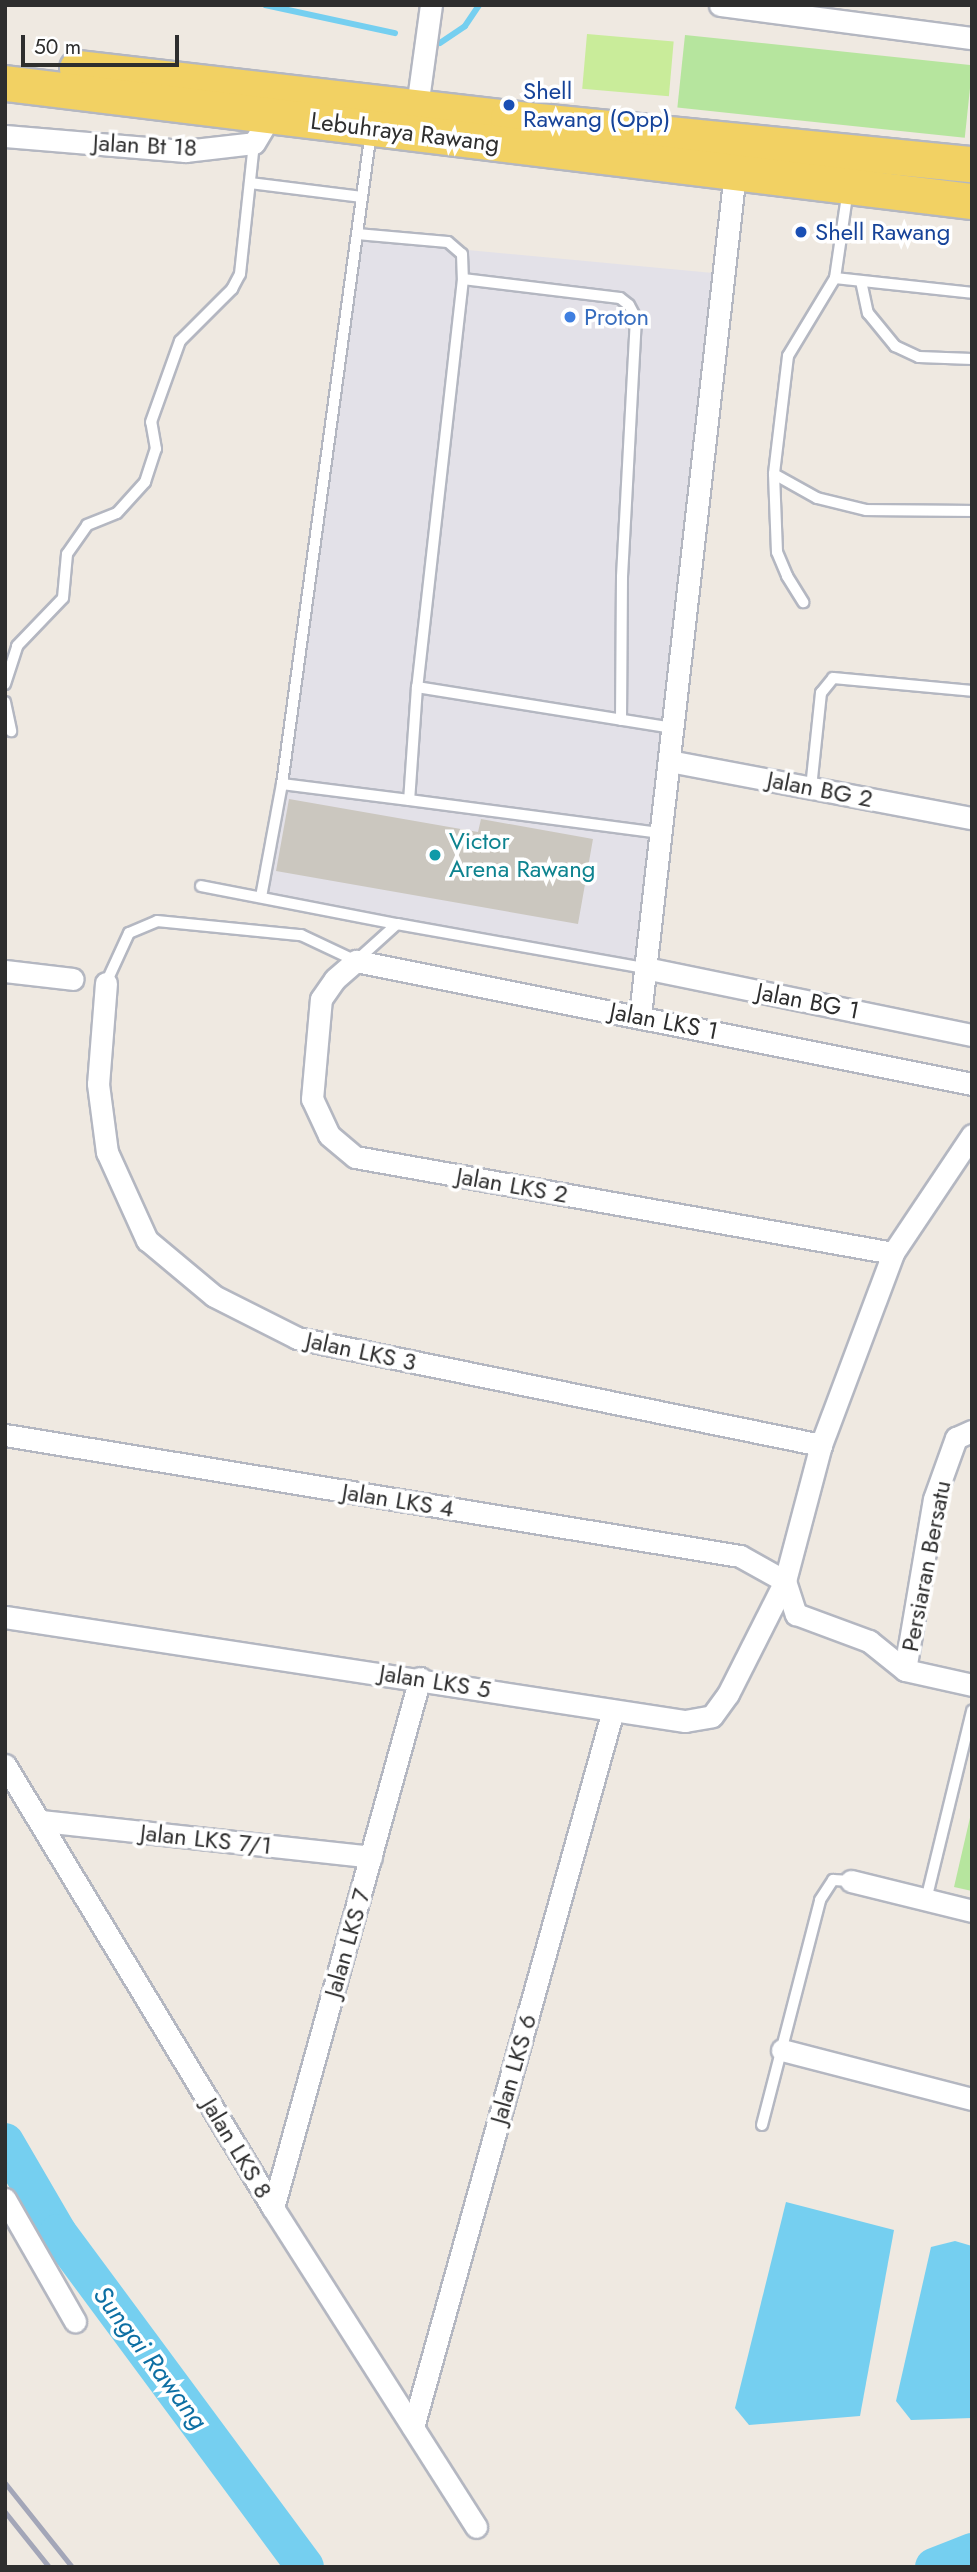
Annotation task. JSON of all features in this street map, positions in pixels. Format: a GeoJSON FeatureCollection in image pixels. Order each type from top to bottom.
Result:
{"type":"FeatureCollection","features":[{"type":"Feature","properties":{"kind":"main road","name":"Lebuhraya Rawang"},"geometry":{"type":"LineString","coordinates":[[5,60],[417,107],[972,164]]}},
{"type":"Feature","properties":{"kind":"main road","name":"Lebuhraya Rawang"},"geometry":{"type":"LineString","coordinates":[[5,83],[262,129],[371,128],[972,201]]}},
{"type":"Feature","properties":{"kind":"street"},"geometry":{"type":"LineString","coordinates":[[417,107],[431,5]]}},
{"type":"Feature","properties":{"kind":"street"},"geometry":{"type":"LineString","coordinates":[[720,5],[972,38]]}},
{"type":"Feature","properties":{"kind":"street","name":"Jalan Bt 18"},"geometry":{"type":"LineString","coordinates":[[5,136],[185,151],[262,129]]}},
{"type":"Feature","properties":{"kind":"street"},"geometry":{"type":"LineString","coordinates":[[639,1015],[736,172]]}},
{"type":"Feature","properties":{"kind":"street","name":"Jalan BG 2"},"geometry":{"type":"LineString","coordinates":[[669,761],[972,818]]}},
{"type":"Feature","properties":{"kind":"street","name":"Jalan LKS 1"},"geometry":{"type":"LineString","coordinates":[[356,961],[639,1015],[972,1084]]}},
{"type":"Feature","properties":{"kind":"street","name":"Jalan LKS 2"},"geometry":{"type":"LineString","coordinates":[[356,961],[335,979],[321,999],[312,1099],[329,1135],[355,1157],[893,1253]]}},
{"type":"Feature","properties":{"kind":"street","name":"Jalan BG 1"},"geometry":{"type":"LineString","coordinates":[[645,968],[972,1035]]}},
{"type":"Feature","properties":{"kind":"street"},"geometry":{"type":"LineString","coordinates":[[5,971],[73,979]]}},
{"type":"Feature","properties":{"kind":"street","name":"Jalan LKS 3"},"geometry":{"type":"LineString","coordinates":[[106,983],[98,1084],[107,1152],[146,1240],[214,1296],[297,1338],[821,1446]]}},
{"type":"Feature","properties":{"kind":"street"},"geometry":{"type":"LineString","coordinates":[[972,1135],[893,1253],[821,1446],[785,1581],[796,1614],[869,1641],[905,1670],[972,1685]]}},
{"type":"Feature","properties":{"kind":"street","name":"Persiaran Bersatu"},"geometry":{"type":"LineString","coordinates":[[905,1670],[934,1499],[956,1438],[972,1431]]}},
{"type":"Feature","properties":{"kind":"street","name":"Jalan LKS 4"},"geometry":{"type":"LineString","coordinates":[[5,1435],[740,1556],[785,1581]]}},
{"type":"Feature","properties":{"kind":"street","name":"Jalan LKS 5"},"geometry":{"type":"LineString","coordinates":[[5,1617],[421,1678],[685,1721],[712,1716],[728,1693],[785,1581]]}},
{"type":"Feature","properties":{"kind":"street","name":"Jalan LKS 7"},"geometry":{"type":"LineString","coordinates":[[273,2208],[421,1678]]}},
{"type":"Feature","properties":{"kind":"street","name":"Jalan LKS 6"},"geometry":{"type":"LineString","coordinates":[[413,2427],[613,1710]]}},
{"type":"Feature","properties":{"kind":"street","name":"Jalan LKS 8"},"geometry":{"type":"LineString","coordinates":[[5,1765],[42,1821],[273,2208],[477,2527]]}},
{"type":"Feature","properties":{"kind":"street","name":"Jalan LKS 7/1"},"geometry":{"type":"LineString","coordinates":[[42,1821],[371,1857]]}},
{"type":"Feature","properties":{"kind":"street"},"geometry":{"type":"LineString","coordinates":[[851,1881],[972,1911]]}},
{"type":"Feature","properties":{"kind":"street"},"geometry":{"type":"LineString","coordinates":[[782,2050],[972,2099]]}},
{"type":"Feature","properties":{"kind":"street"},"geometry":{"type":"LineString","coordinates":[[5,2199],[75,2321]]}},
{"type":"Feature","properties":{"kind":"lane"},"geometry":{"type":"LineString","coordinates":[[261,897],[282,784],[371,128]]}},
{"type":"Feature","properties":{"kind":"lane"},"geometry":{"type":"LineString","coordinates":[[5,684],[17,646],[63,598],[67,554],[87,525],[117,513],[145,482],[156,449],[151,422],[180,341],[232,289],[240,274],[250,183],[262,129]]}},
{"type":"Feature","properties":{"kind":"lane"},"geometry":{"type":"LineString","coordinates":[[250,183],[362,197]]}},
{"type":"Feature","properties":{"kind":"lane"},"geometry":{"type":"LineString","coordinates":[[803,602],[787,576],[777,552],[774,474],[788,356],[835,278],[849,186]]}},
{"type":"Feature","properties":{"kind":"lane"},"geometry":{"type":"LineString","coordinates":[[357,234],[448,242],[462,254],[463,279],[417,687],[409,800]]}},
{"type":"Feature","properties":{"kind":"lane"},"geometry":{"type":"LineString","coordinates":[[835,278],[972,293]]}},
{"type":"Feature","properties":{"kind":"lane"},"geometry":{"type":"LineString","coordinates":[[463,279],[620,298],[629,305],[636,318],[622,576],[621,720]]}},
{"type":"Feature","properties":{"kind":"lane"},"geometry":{"type":"LineString","coordinates":[[861,281],[869,313],[895,346],[919,357],[972,359]]}},
{"type":"Feature","properties":{"kind":"lane"},"geometry":{"type":"LineString","coordinates":[[774,474],[817,498],[866,510],[972,511]]}},
{"type":"Feature","properties":{"kind":"lane"},"geometry":{"type":"LineString","coordinates":[[811,788],[821,693],[833,678],[972,691]]}},
{"type":"Feature","properties":{"kind":"lane"},"geometry":{"type":"LineString","coordinates":[[417,687],[673,728]]}},
{"type":"Feature","properties":{"kind":"lane"},"geometry":{"type":"LineString","coordinates":[[5,702],[11,731]]}},
{"type":"Feature","properties":{"kind":"lane"},"geometry":{"type":"LineString","coordinates":[[282,784],[661,834]]}},
{"type":"Feature","properties":{"kind":"lane"},"geometry":{"type":"LineString","coordinates":[[201,886],[645,968]]}},
{"type":"Feature","properties":{"kind":"lane"},"geometry":{"type":"LineString","coordinates":[[106,983],[129,933],[157,921],[301,935],[356,961],[397,924]]}},
{"type":"Feature","properties":{"kind":"lane"},"geometry":{"type":"LineString","coordinates":[[926,1900],[972,1711]]}},
{"type":"Feature","properties":{"kind":"lane"},"geometry":{"type":"LineString","coordinates":[[762,2125],[820,1900],[833,1880],[851,1881]]}},
{"type":"Feature","properties":{"kind":"shaded area"},"geometry":{"type":"Polygon","coordinates":[[[362,240],[713,273],[636,962],[268,893],[306,655],[362,240]]]}},
{"type":"Feature","properties":{"kind":"green space"},"geometry":{"type":"Polygon","coordinates":[[[587,34],[674,42],[669,96],[582,89],[587,34]]]}},
{"type":"Feature","properties":{"kind":"green space"},"geometry":{"type":"Polygon","coordinates":[[[685,35],[972,65],[965,138],[677,108],[685,35]]]}},
{"type":"Feature","properties":{"kind":"green space"},"geometry":{"type":"Polygon","coordinates":[[[972,1809],[972,1891],[954,1887],[972,1809]]]}},
{"type":"Feature","properties":{"kind":"water"},"geometry":{"type":"Polygon","coordinates":[[[786,2202],[894,2230],[860,2416],[749,2425],[735,2408],[786,2202]]]}},
{"type":"Feature","properties":{"kind":"water"},"geometry":{"type":"Polygon","coordinates":[[[955,2241],[972,2246],[972,2418],[911,2420],[896,2401],[931,2247],[955,2241]]]}},
{"type":"Feature","properties":{"kind":"building","name":"Victor Arena Rawang"},"geometry":{"type":"Polygon","coordinates":[[[289,799],[478,832],[481,819],[593,839],[578,924],[276,871],[289,799]]]}},
{"type":"Feature","properties":{"kind":"waterway"},"geometry":{"type":"LineString","coordinates":[[265,5],[395,33]]}},
{"type":"Feature","properties":{"kind":"waterway"},"geometry":{"type":"LineString","coordinates":[[440,43],[465,26],[479,5]]}},
{"type":"Feature","properties":{"kind":"waterway","name":"Sungai Rawang"},"geometry":{"type":"LineString","coordinates":[[5,2142],[58,2233],[305,2567]]}},
{"type":"Feature","properties":{"kind":"waterway","name":"Sungai Rawang"},"geometry":{"type":"LineString","coordinates":[[934,2567],[972,2552]]}},
{"type":"Feature","properties":{"kind":"railway"},"geometry":{"type":"LineString","coordinates":[[5,2483],[72,2567]]}},
{"type":"Feature","properties":{"kind":"railway"},"geometry":{"type":"LineString","coordinates":[[5,2512],[49,2567]]}},
{"type":"Feature","properties":{"kind":"place","name":"Shell Rawang (Opp)"},"geometry":{"type":"Point","coordinates":[509,105]}},
{"type":"Feature","properties":{"kind":"place","name":"Shell Rawang"},"geometry":{"type":"Point","coordinates":[801,232]}},
{"type":"Feature","properties":{"kind":"place","name":"Proton"},"geometry":{"type":"Point","coordinates":[570,317]}},
{"type":"Feature","properties":{"kind":"place","name":"Victor Arena Rawang"},"geometry":{"type":"Point","coordinates":[435,855]}}]}
